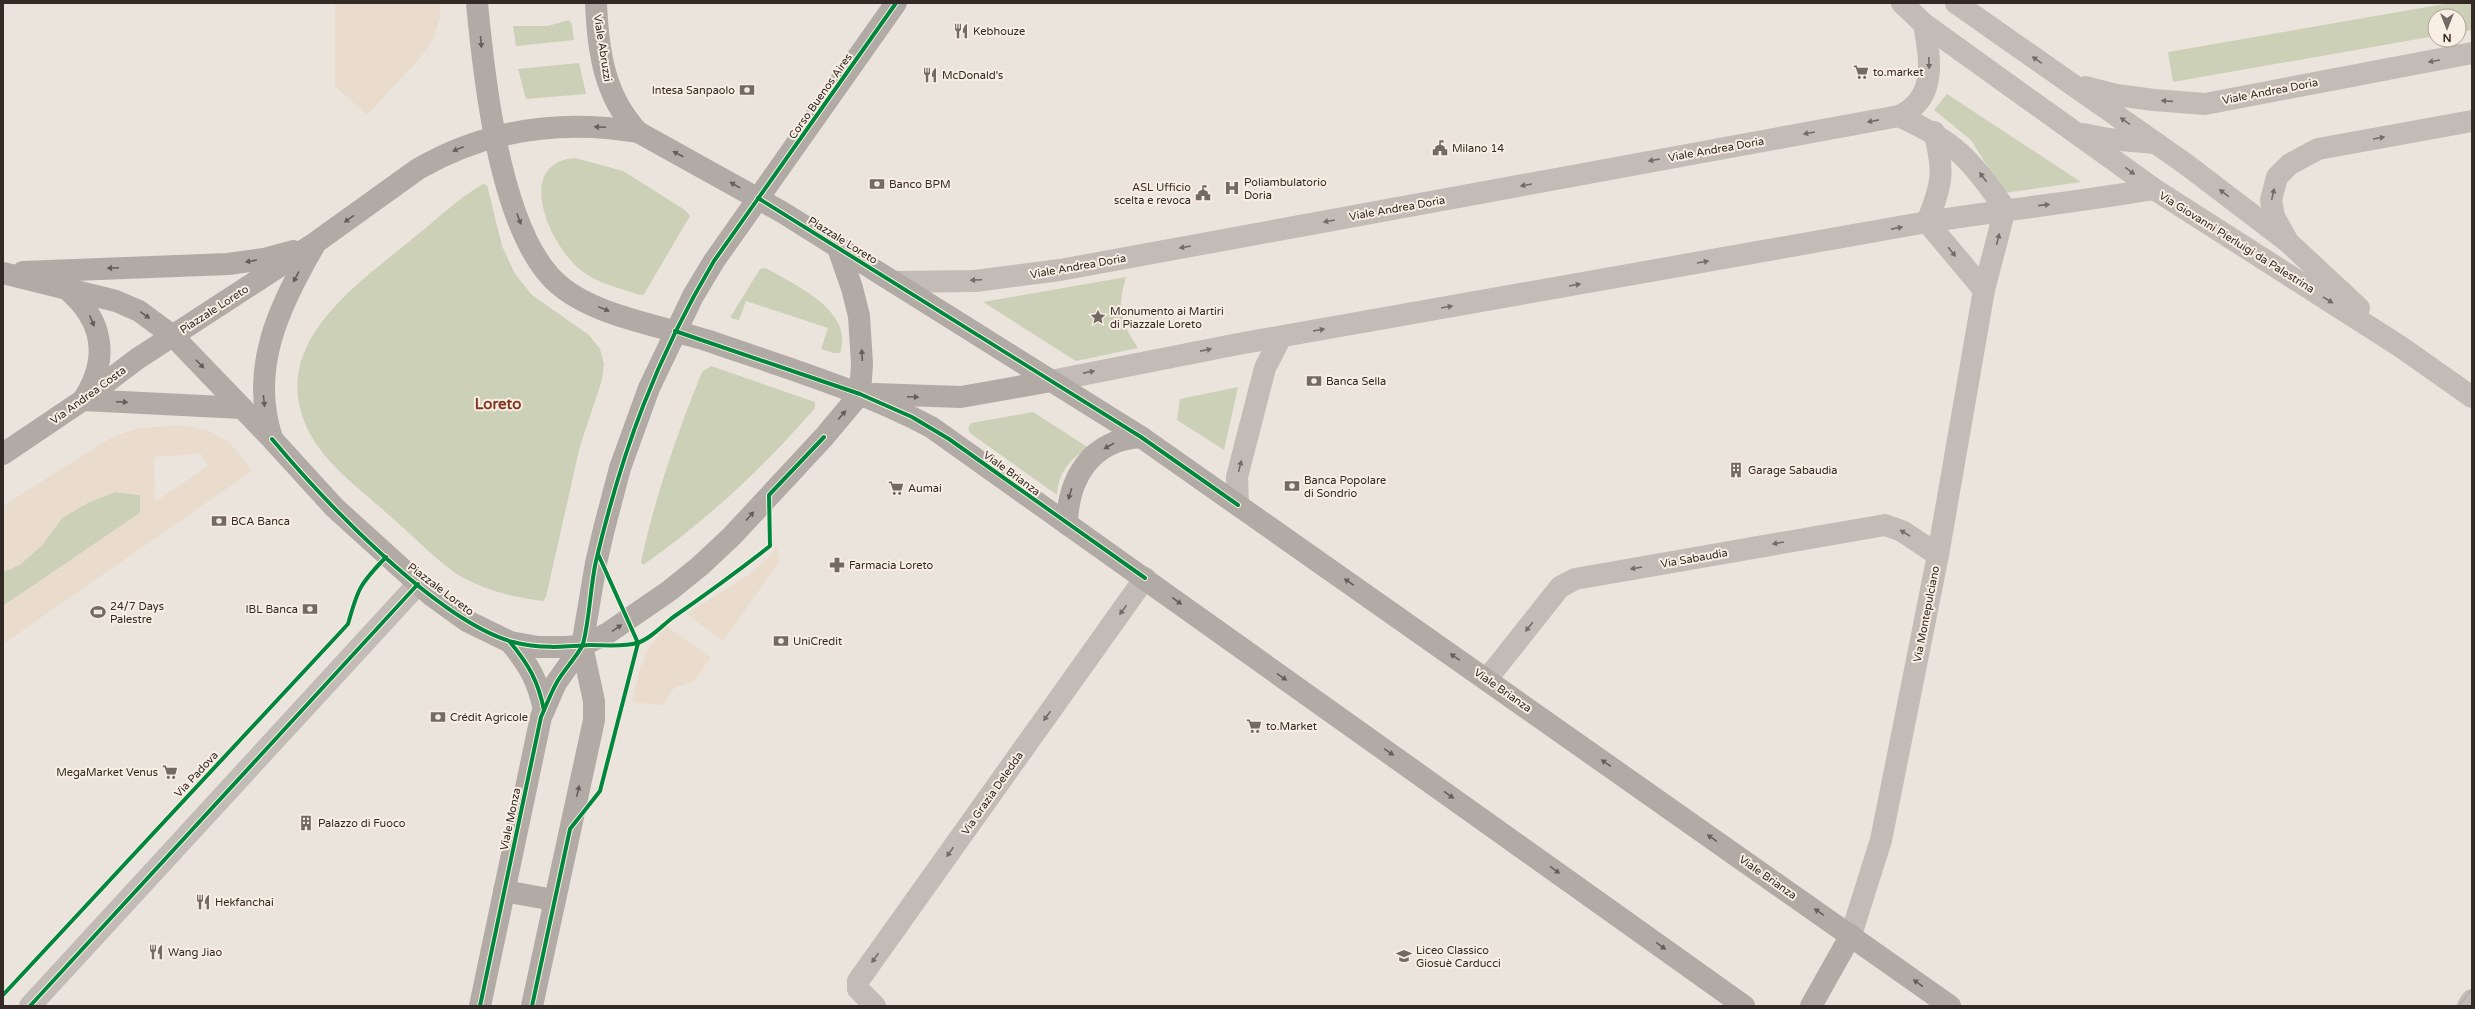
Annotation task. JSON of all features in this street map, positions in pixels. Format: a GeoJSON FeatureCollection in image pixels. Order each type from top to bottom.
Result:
{"type":"FeatureCollection","features":[{"type":"Feature","properties":{"kind":"main road"},"geometry":{"type":"LineString","coordinates":[[478,3],[483,63],[495,135],[507,182],[533,252],[549,276],[564,290],[591,304],[621,316],[675,331],[860,394],[961,397],[1051,381]]}},
{"type":"Feature","properties":{"kind":"main road","name":"Viale Abruzzi"},"geometry":{"type":"LineString","coordinates":[[596,3],[599,36],[607,83],[618,107],[638,132]]}},
{"type":"Feature","properties":{"kind":"main road","name":"Corso Buenos Aires"},"geometry":{"type":"LineString","coordinates":[[758,198],[896,3]]}},
{"type":"Feature","properties":{"kind":"main road","name":"Piazzale Loreto"},"geometry":{"type":"LineString","coordinates":[[838,248],[852,288],[859,316],[862,364],[860,394],[824,437],[732,536],[700,566],[599,639],[582,646],[538,647],[510,642],[467,620],[418,584],[334,507],[272,439],[173,336],[315,244],[418,169],[454,150],[495,135],[580,127],[638,132],[758,198],[1051,381]]}},
{"type":"Feature","properties":{"kind":"main road"},"geometry":{"type":"LineString","coordinates":[[532,1006],[594,720],[593,696],[582,646],[596,563],[620,468],[648,388],[675,331],[714,261],[758,198]]}},
{"type":"Feature","properties":{"kind":"main road"},"geometry":{"type":"LineString","coordinates":[[3,273],[228,264],[264,258],[315,244]]}},
{"type":"Feature","properties":{"kind":"main road","name":"Piazzale Loreto"},"geometry":{"type":"LineString","coordinates":[[272,439],[263,402],[265,358],[278,316],[295,279],[315,244]]}},
{"type":"Feature","properties":{"kind":"main road"},"geometry":{"type":"LineString","coordinates":[[3,273],[126,305],[139,311],[173,336]]}},
{"type":"Feature","properties":{"kind":"main road"},"geometry":{"type":"LineString","coordinates":[[68,291],[90,315],[98,340],[99,361],[96,376],[83,400],[242,408]]}},
{"type":"Feature","properties":{"kind":"main road","name":"Via Andrea Costa"},"geometry":{"type":"LineString","coordinates":[[3,454],[83,400],[137,359],[173,336]]}},
{"type":"Feature","properties":{"kind":"main road","name":"Viale Brianza"},"geometry":{"type":"LineString","coordinates":[[1051,381],[1141,437],[1950,1006]]}},
{"type":"Feature","properties":{"kind":"main road","name":"Viale Brianza"},"geometry":{"type":"LineString","coordinates":[[860,394],[931,427],[1744,1006]]}},
{"type":"Feature","properties":{"kind":"main road"},"geometry":{"type":"LineString","coordinates":[[1067,524],[1068,503],[1074,482],[1083,467],[1111,444],[1141,437]]}},
{"type":"Feature","properties":{"kind":"main road"},"geometry":{"type":"LineString","coordinates":[[510,642],[528,663],[540,686],[544,710]]}},
{"type":"Feature","properties":{"kind":"main road","name":"Viale Monza"},"geometry":{"type":"LineString","coordinates":[[480,1006],[544,710],[556,684],[582,646]]}},
{"type":"Feature","properties":{"kind":"main road"},"geometry":{"type":"LineString","coordinates":[[504,891],[554,900]]}},
{"type":"Feature","properties":{"kind":"main road"},"geometry":{"type":"LineString","coordinates":[[1811,1006],[1851,935]]}},
{"type":"Feature","properties":{"kind":"street","name":"Via Giovanni Pierluigi da Palestrina"},"geometry":{"type":"LineString","coordinates":[[1902,3],[1924,24],[2154,189],[2402,347],[2472,397]]}},
{"type":"Feature","properties":{"kind":"street","name":"Via Giovanni Pierluigi da Palestrina"},"geometry":{"type":"LineString","coordinates":[[1956,3],[2068,83],[2157,143],[2288,242],[2402,347]]}},
{"type":"Feature","properties":{"kind":"street","name":"Viale Andrea Doria"},"geometry":{"type":"LineString","coordinates":[[893,282],[975,281],[1060,270],[1899,116],[1908,112],[1921,99],[1929,81],[1930,62],[1924,24]]}},
{"type":"Feature","properties":{"kind":"street","name":"Viale Andrea Doria"},"geometry":{"type":"LineString","coordinates":[[2068,83],[2116,95],[2206,104],[2472,54]]}},
{"type":"Feature","properties":{"kind":"street"},"geometry":{"type":"LineString","coordinates":[[1899,116],[1934,132],[1973,165],[2005,209]]}},
{"type":"Feature","properties":{"kind":"street"},"geometry":{"type":"LineString","coordinates":[[2288,242],[2274,217],[2271,200],[2277,177],[2290,164],[2318,149],[2472,121]]}},
{"type":"Feature","properties":{"kind":"street"},"geometry":{"type":"LineString","coordinates":[[1927,222],[1938,195],[1942,175],[1940,153],[1934,132]]}},
{"type":"Feature","properties":{"kind":"street","name":"Via Giovanni Pierluigi da Palestrina"},"geometry":{"type":"LineString","coordinates":[[2075,132],[2109,139],[2157,143]]}},
{"type":"Feature","properties":{"kind":"street"},"geometry":{"type":"LineString","coordinates":[[1051,381],[1281,336],[1927,222],[2005,209],[2096,199],[2154,189]]}},
{"type":"Feature","properties":{"kind":"street","name":"Via Montepulciano"},"geometry":{"type":"LineString","coordinates":[[1851,935],[1881,840],[1938,555],[1984,290],[2005,209]]}},
{"type":"Feature","properties":{"kind":"street"},"geometry":{"type":"LineString","coordinates":[[1927,222],[1984,290]]}},
{"type":"Feature","properties":{"kind":"street"},"geometry":{"type":"LineString","coordinates":[[1238,505],[1239,470],[1265,368],[1281,336]]}},
{"type":"Feature","properties":{"kind":"street","name":"Via Sabaudia"},"geometry":{"type":"LineString","coordinates":[[1487,679],[1560,587],[1575,579],[1885,525],[1902,531],[1938,555]]}},
{"type":"Feature","properties":{"kind":"street","name":"Via Grazia Deledda"},"geometry":{"type":"LineString","coordinates":[[875,1006],[858,989],[858,982],[1145,578]]}},
{"type":"Feature","properties":{"kind":"street"},"geometry":{"type":"LineString","coordinates":[[30,1006],[418,584]]}},
{"type":"Feature","properties":{"kind":"street"},"geometry":{"type":"LineString","coordinates":[[2468,1006],[2472,1000]]}},
{"type":"Feature","properties":{"kind":"green space"},"geometry":{"type":"Polygon","coordinates":[[[2450,3],[2472,3],[2472,30],[2467,31],[2467,8],[2427,8],[2427,37],[2173,82],[2168,52],[2450,3]]]}},
{"type":"Feature","properties":{"kind":"green space"},"geometry":{"type":"Polygon","coordinates":[[[569,20],[572,25],[574,40],[516,46],[513,26],[548,26],[569,20]]]}},
{"type":"Feature","properties":{"kind":"green space"},"geometry":{"type":"Polygon","coordinates":[[[579,63],[586,94],[526,99],[518,69],[579,63]]]}},
{"type":"Feature","properties":{"kind":"green space"},"geometry":{"type":"Polygon","coordinates":[[[1947,94],[2081,182],[2004,193],[1971,140],[1934,110],[1947,94]]]}},
{"type":"Feature","properties":{"kind":"green space"},"geometry":{"type":"Polygon","coordinates":[[[575,158],[623,171],[685,210],[690,216],[644,294],[640,295],[595,279],[582,271],[570,260],[559,244],[543,208],[541,190],[545,175],[556,163],[575,158]]]}},
{"type":"Feature","properties":{"kind":"green space"},"geometry":{"type":"Polygon","coordinates":[[[483,184],[487,185],[502,246],[515,274],[532,295],[589,335],[600,349],[604,364],[602,380],[580,446],[546,597],[543,601],[521,598],[480,586],[460,576],[434,556],[352,483],[327,458],[308,430],[302,415],[297,387],[301,361],[312,337],[328,314],[369,274],[455,204],[483,184]]]}},
{"type":"Feature","properties":{"kind":"green space"},"geometry":{"type":"Polygon","coordinates":[[[766,268],[806,291],[831,312],[839,324],[842,338],[840,353],[834,353],[821,349],[828,328],[746,301],[739,320],[731,318],[760,269],[766,268]]]}},
{"type":"Feature","properties":{"kind":"green space"},"geometry":{"type":"Polygon","coordinates":[[[1126,277],[1121,306],[1122,314],[1127,330],[1138,348],[1076,361],[983,302],[1126,277]]]}},
{"type":"Feature","properties":{"kind":"green space"},"geometry":{"type":"Polygon","coordinates":[[[711,366],[815,402],[815,408],[776,451],[734,492],[690,530],[643,565],[641,562],[653,514],[675,442],[702,372],[711,366]]]}},
{"type":"Feature","properties":{"kind":"green space"},"geometry":{"type":"Polygon","coordinates":[[[1238,387],[1224,450],[1177,420],[1180,399],[1238,387]]]}},
{"type":"Feature","properties":{"kind":"green space"},"geometry":{"type":"Polygon","coordinates":[[[1033,412],[1089,448],[1076,456],[1066,467],[1060,480],[1057,495],[970,433],[968,429],[971,423],[1033,412]]]}},
{"type":"Feature","properties":{"kind":"green space"},"geometry":{"type":"Polygon","coordinates":[[[115,492],[140,495],[140,513],[3,606],[3,572],[21,564],[42,545],[62,518],[89,502],[115,492]]]}},
{"type":"Feature","properties":{"kind":"shaded area"},"geometry":{"type":"Polygon","coordinates":[[[335,3],[440,3],[440,18],[433,40],[419,59],[367,115],[335,86],[335,3]]]}},
{"type":"Feature","properties":{"kind":"shaded area"},"geometry":{"type":"Polygon","coordinates":[[[182,425],[209,431],[229,442],[252,471],[3,644],[3,606],[140,513],[140,495],[115,492],[89,502],[62,518],[42,545],[21,564],[3,572],[3,506],[114,436],[139,428],[182,425]],[[201,454],[154,457],[155,502],[208,466],[201,454]]]}},
{"type":"Feature","properties":{"kind":"shaded area"},"geometry":{"type":"Polygon","coordinates":[[[777,547],[779,562],[723,641],[686,614],[747,576],[768,558],[777,547]]]}},
{"type":"Feature","properties":{"kind":"shaded area"},"geometry":{"type":"Polygon","coordinates":[[[666,626],[711,657],[693,682],[674,688],[663,705],[632,702],[640,669],[648,649],[666,626]]]}},
{"type":"Feature","properties":{"kind":"tram line"},"geometry":{"type":"LineString","coordinates":[[2459,1006],[2472,989]]}},
{"type":"Feature","properties":{"kind":"cycle path"},"geometry":{"type":"LineString","coordinates":[[480,1006],[541,717],[558,679],[583,644],[594,571],[606,521],[629,443],[643,406],[675,333],[693,297],[714,261],[896,3]]}},
{"type":"Feature","properties":{"kind":"cycle path"},"geometry":{"type":"LineString","coordinates":[[758,198],[1141,437],[1238,505]]}},
{"type":"Feature","properties":{"kind":"cycle path"},"geometry":{"type":"LineString","coordinates":[[675,331],[860,394],[912,417],[949,439],[1145,578]]}},
{"type":"Feature","properties":{"kind":"cycle path"},"geometry":{"type":"LineString","coordinates":[[272,439],[320,494],[383,556],[417,585],[450,610],[483,630],[513,642],[532,646],[552,647],[620,645],[642,641],[651,636],[672,618],[770,546],[769,495],[824,437]]}},
{"type":"Feature","properties":{"kind":"cycle path"},"geometry":{"type":"LineString","coordinates":[[532,1006],[570,829],[600,791],[638,643],[598,554]]}},
{"type":"Feature","properties":{"kind":"cycle path","name":"Via Padova"},"geometry":{"type":"LineString","coordinates":[[3,995],[348,624],[354,602],[361,587],[370,574],[386,557]]}},
{"type":"Feature","properties":{"kind":"cycle path"},"geometry":{"type":"LineString","coordinates":[[30,1006],[418,584]]}},
{"type":"Feature","properties":{"kind":"cycle path"},"geometry":{"type":"LineString","coordinates":[[510,642],[528,666],[539,690],[544,710]]}},
{"type":"Feature","properties":{"kind":"place","name":"Kebhouze"},"geometry":{"type":"Point","coordinates":[961,31]}},
{"type":"Feature","properties":{"kind":"place","name":"to.market"},"geometry":{"type":"Point","coordinates":[1861,72]}},
{"type":"Feature","properties":{"kind":"place","name":"McDonald's"},"geometry":{"type":"Point","coordinates":[930,75]}},
{"type":"Feature","properties":{"kind":"place","name":"Intesa Sanpaolo"},"geometry":{"type":"Point","coordinates":[747,90]}},
{"type":"Feature","properties":{"kind":"place","name":"Milano 14"},"geometry":{"type":"Point","coordinates":[1440,148]}},
{"type":"Feature","properties":{"kind":"place","name":"Banco BPM"},"geometry":{"type":"Point","coordinates":[877,184]}},
{"type":"Feature","properties":{"kind":"place","name":"Poliambulatorio Doria"},"geometry":{"type":"Point","coordinates":[1232,188]}},
{"type":"Feature","properties":{"kind":"place","name":"ASL Ufficio scelta e revoca"},"geometry":{"type":"Point","coordinates":[1203,193]}},
{"type":"Feature","properties":{"kind":"place","name":"Monumento ai Martiri di Piazzale Loreto"},"geometry":{"type":"Point","coordinates":[1098,317]}},
{"type":"Feature","properties":{"kind":"place","name":"Banca Sella"},"geometry":{"type":"Point","coordinates":[1314,381]}},
{"type":"Feature","properties":{"kind":"place","name":"Garage Sabaudia"},"geometry":{"type":"Point","coordinates":[1736,470]}},
{"type":"Feature","properties":{"kind":"place","name":"Banca Popolare di Sondrio"},"geometry":{"type":"Point","coordinates":[1292,486]}},
{"type":"Feature","properties":{"kind":"place","name":"Aumai"},"geometry":{"type":"Point","coordinates":[896,488]}},
{"type":"Feature","properties":{"kind":"place","name":"BCA Banca"},"geometry":{"type":"Point","coordinates":[219,521]}},
{"type":"Feature","properties":{"kind":"place","name":"Farmacia Loreto"},"geometry":{"type":"Point","coordinates":[837,565]}},
{"type":"Feature","properties":{"kind":"place","name":"IBL Banca"},"geometry":{"type":"Point","coordinates":[310,609]}},
{"type":"Feature","properties":{"kind":"place","name":"24/7 Days Palestre"},"geometry":{"type":"Point","coordinates":[98,612]}},
{"type":"Feature","properties":{"kind":"place","name":"UniCredit"},"geometry":{"type":"Point","coordinates":[781,641]}},
{"type":"Feature","properties":{"kind":"place","name":"Crédit Agricole"},"geometry":{"type":"Point","coordinates":[438,717]}},
{"type":"Feature","properties":{"kind":"place","name":"to.Market"},"geometry":{"type":"Point","coordinates":[1254,726]}},
{"type":"Feature","properties":{"kind":"place","name":"MegaMarket Venus"},"geometry":{"type":"Point","coordinates":[170,772]}},
{"type":"Feature","properties":{"kind":"place","name":"Palazzo di Fuoco"},"geometry":{"type":"Point","coordinates":[306,823]}},
{"type":"Feature","properties":{"kind":"place","name":"Hekfanchai"},"geometry":{"type":"Point","coordinates":[203,902]}},
{"type":"Feature","properties":{"kind":"place","name":"Wang Jiao"},"geometry":{"type":"Point","coordinates":[156,952]}},
{"type":"Feature","properties":{"kind":"place","name":"Liceo Classico Giosuè Carducci"},"geometry":{"type":"Point","coordinates":[1404,956]}},
{"type":"Feature","properties":{"kind":"district","name":"Loreto"},"geometry":{"type":"Point","coordinates":[498,404]}}]}
